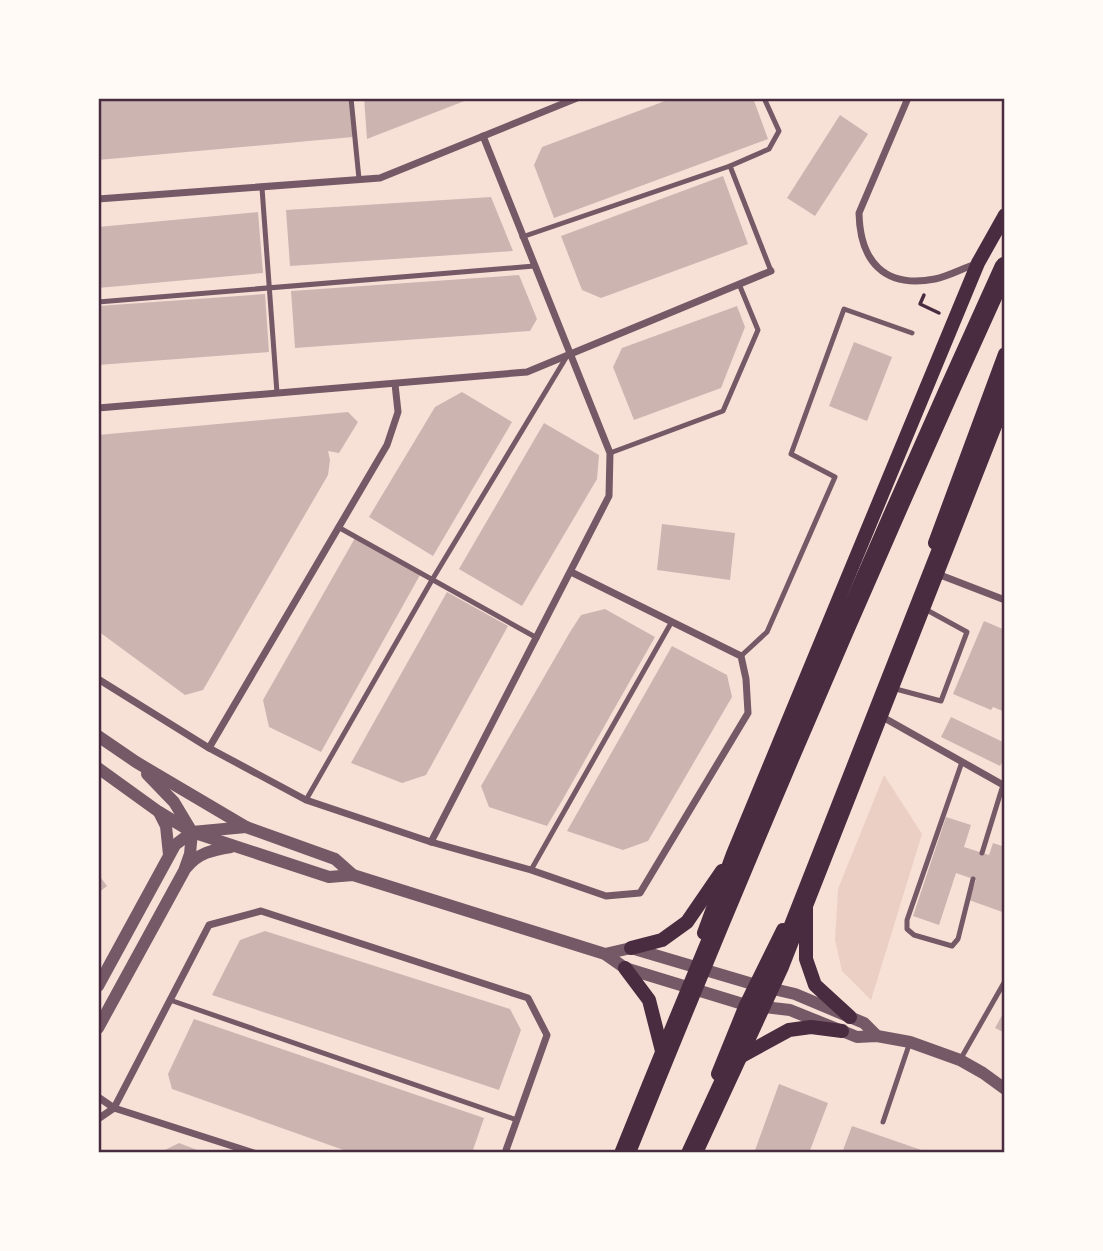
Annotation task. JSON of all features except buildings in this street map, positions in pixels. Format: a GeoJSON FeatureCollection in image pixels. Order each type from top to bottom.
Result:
{"type":"FeatureCollection","features":[{"type":"Feature","properties":{"kind":"highway"},"geometry":{"type":"LineString","coordinates":[[625,1153],[716,927],[1005,267]]}},
{"type":"Feature","properties":{"kind":"highway"},"geometry":{"type":"LineString","coordinates":[[689,1153],[779,965],[1002,383]]}},
{"type":"Feature","properties":{"kind":"main road"},"geometry":{"type":"LineString","coordinates":[[619,1153],[662,1051],[733,854],[978,263],[1005,215]]}},
{"type":"Feature","properties":{"kind":"main road"},"geometry":{"type":"LineString","coordinates":[[689,1153],[746,1005],[807,883],[925,569],[1002,383],[1005,354]]}},
{"type":"Feature","properties":{"kind":"main road"},"geometry":{"type":"LineString","coordinates":[[631,948],[662,940],[687,922],[733,854]]}},
{"type":"Feature","properties":{"kind":"main road"},"geometry":{"type":"LineString","coordinates":[[807,883],[806,959],[815,985],[850,1017]]}},
{"type":"Feature","properties":{"kind":"main road"},"geometry":{"type":"LineString","coordinates":[[625,968],[649,1000],[662,1051]]}},
{"type":"Feature","properties":{"kind":"main road"},"geometry":{"type":"LineString","coordinates":[[721,1067],[789,1030],[811,1027],[842,1031]]}},
{"type":"Feature","properties":{"kind":"street"},"geometry":{"type":"LineString","coordinates":[[98,199],[380,178],[577,98]]}},
{"type":"Feature","properties":{"kind":"street"},"geometry":{"type":"LineString","coordinates":[[908,98],[859,213],[859,233],[867,256],[883,272],[898,279],[935,279],[978,263]]}},
{"type":"Feature","properties":{"kind":"street"},"geometry":{"type":"LineString","coordinates":[[431,842],[608,496],[610,453],[483,136]]}},
{"type":"Feature","properties":{"kind":"street"},"geometry":{"type":"LineString","coordinates":[[98,408],[527,372],[771,271]]}},
{"type":"Feature","properties":{"kind":"street"},"geometry":{"type":"LineString","coordinates":[[209,748],[394,429],[398,412],[395,383]]}},
{"type":"Feature","properties":{"kind":"street"},"geometry":{"type":"LineString","coordinates":[[925,569],[1005,600]]}},
{"type":"Feature","properties":{"kind":"street"},"geometry":{"type":"LineString","coordinates":[[98,679],[209,748],[306,800],[431,842],[531,870],[606,895],[640,893],[748,713],[746,679],[741,656],[571,572]]}},
{"type":"Feature","properties":{"kind":"street"},"geometry":{"type":"LineString","coordinates":[[873,712],[1004,785]]}},
{"type":"Feature","properties":{"kind":"street"},"geometry":{"type":"LineString","coordinates":[[98,736],[136,762],[246,827],[335,859],[353,875]]}},
{"type":"Feature","properties":{"kind":"street"},"geometry":{"type":"LineString","coordinates":[[98,1028],[184,871],[190,854],[192,832],[174,802],[136,762]]}},
{"type":"Feature","properties":{"kind":"street"},"geometry":{"type":"LineString","coordinates":[[98,768],[159,813],[192,832],[329,877],[353,875],[605,954],[625,968],[746,1005],[790,1010],[858,1037],[877,1036],[910,1042],[960,1060],[1005,1089]]}},
{"type":"Feature","properties":{"kind":"street"},"geometry":{"type":"LineString","coordinates":[[159,813],[166,826],[169,856]]}},
{"type":"Feature","properties":{"kind":"street"},"geometry":{"type":"LineString","coordinates":[[98,986],[175,845],[192,832],[246,827]]}},
{"type":"Feature","properties":{"kind":"street"},"geometry":{"type":"LineString","coordinates":[[184,871],[205,852],[238,846]]}},
{"type":"Feature","properties":{"kind":"street"},"geometry":{"type":"LineString","coordinates":[[98,1119],[114,1108],[209,925],[261,911],[527,998],[547,1035],[505,1153]]}},
{"type":"Feature","properties":{"kind":"street"},"geometry":{"type":"LineString","coordinates":[[605,954],[631,948],[795,994],[864,1023],[877,1036]]}},
{"type":"Feature","properties":{"kind":"street"},"geometry":{"type":"LineString","coordinates":[[98,1097],[114,1108],[254,1153]]}},
{"type":"Feature","properties":{"kind":"lane"},"geometry":{"type":"LineString","coordinates":[[351,98],[359,179]]}},
{"type":"Feature","properties":{"kind":"lane"},"geometry":{"type":"LineString","coordinates":[[522,236],[730,166],[769,149],[779,131],[764,98]]}},
{"type":"Feature","properties":{"kind":"lane"},"geometry":{"type":"LineString","coordinates":[[730,166],[771,271]]}},
{"type":"Feature","properties":{"kind":"lane"},"geometry":{"type":"LineString","coordinates":[[262,188],[277,393]]}},
{"type":"Feature","properties":{"kind":"lane"},"geometry":{"type":"LineString","coordinates":[[98,302],[534,266]]}},
{"type":"Feature","properties":{"kind":"lane"},"geometry":{"type":"LineString","coordinates":[[610,453],[723,411],[758,330],[739,284]]}},
{"type":"Feature","properties":{"kind":"lane"},"geometry":{"type":"LineString","coordinates":[[741,656],[767,632],[835,477],[791,454],[844,309],[912,333]]}},
{"type":"Feature","properties":{"kind":"lane"},"geometry":{"type":"LineString","coordinates":[[306,800],[432,580],[569,354]]}},
{"type":"Feature","properties":{"kind":"lane"},"geometry":{"type":"LineString","coordinates":[[338,527],[537,638]]}},
{"type":"Feature","properties":{"kind":"lane"},"geometry":{"type":"LineString","coordinates":[[882,685],[942,701],[967,632],[913,603]]}},
{"type":"Feature","properties":{"kind":"lane"},"geometry":{"type":"LineString","coordinates":[[531,870],[671,623]]}},
{"type":"Feature","properties":{"kind":"lane"},"geometry":{"type":"LineString","coordinates":[[962,762],[907,920],[907,929],[914,935],[952,946],[958,939],[973,879]]}},
{"type":"Feature","properties":{"kind":"lane"},"geometry":{"type":"LineString","coordinates":[[982,853],[1004,785]]}},
{"type":"Feature","properties":{"kind":"lane"},"geometry":{"type":"LineString","coordinates":[[960,1060],[1005,981]]}},
{"type":"Feature","properties":{"kind":"lane"},"geometry":{"type":"LineString","coordinates":[[170,1000],[517,1120]]}},
{"type":"Feature","properties":{"kind":"lane"},"geometry":{"type":"LineString","coordinates":[[883,1122],[910,1042]]}},
{"type":"Feature","properties":{"kind":"shaded area"},"geometry":{"type":"Polygon","coordinates":[[[884,775],[922,834],[871,1000],[842,971],[835,940],[838,889],[884,775]]]}}]}
